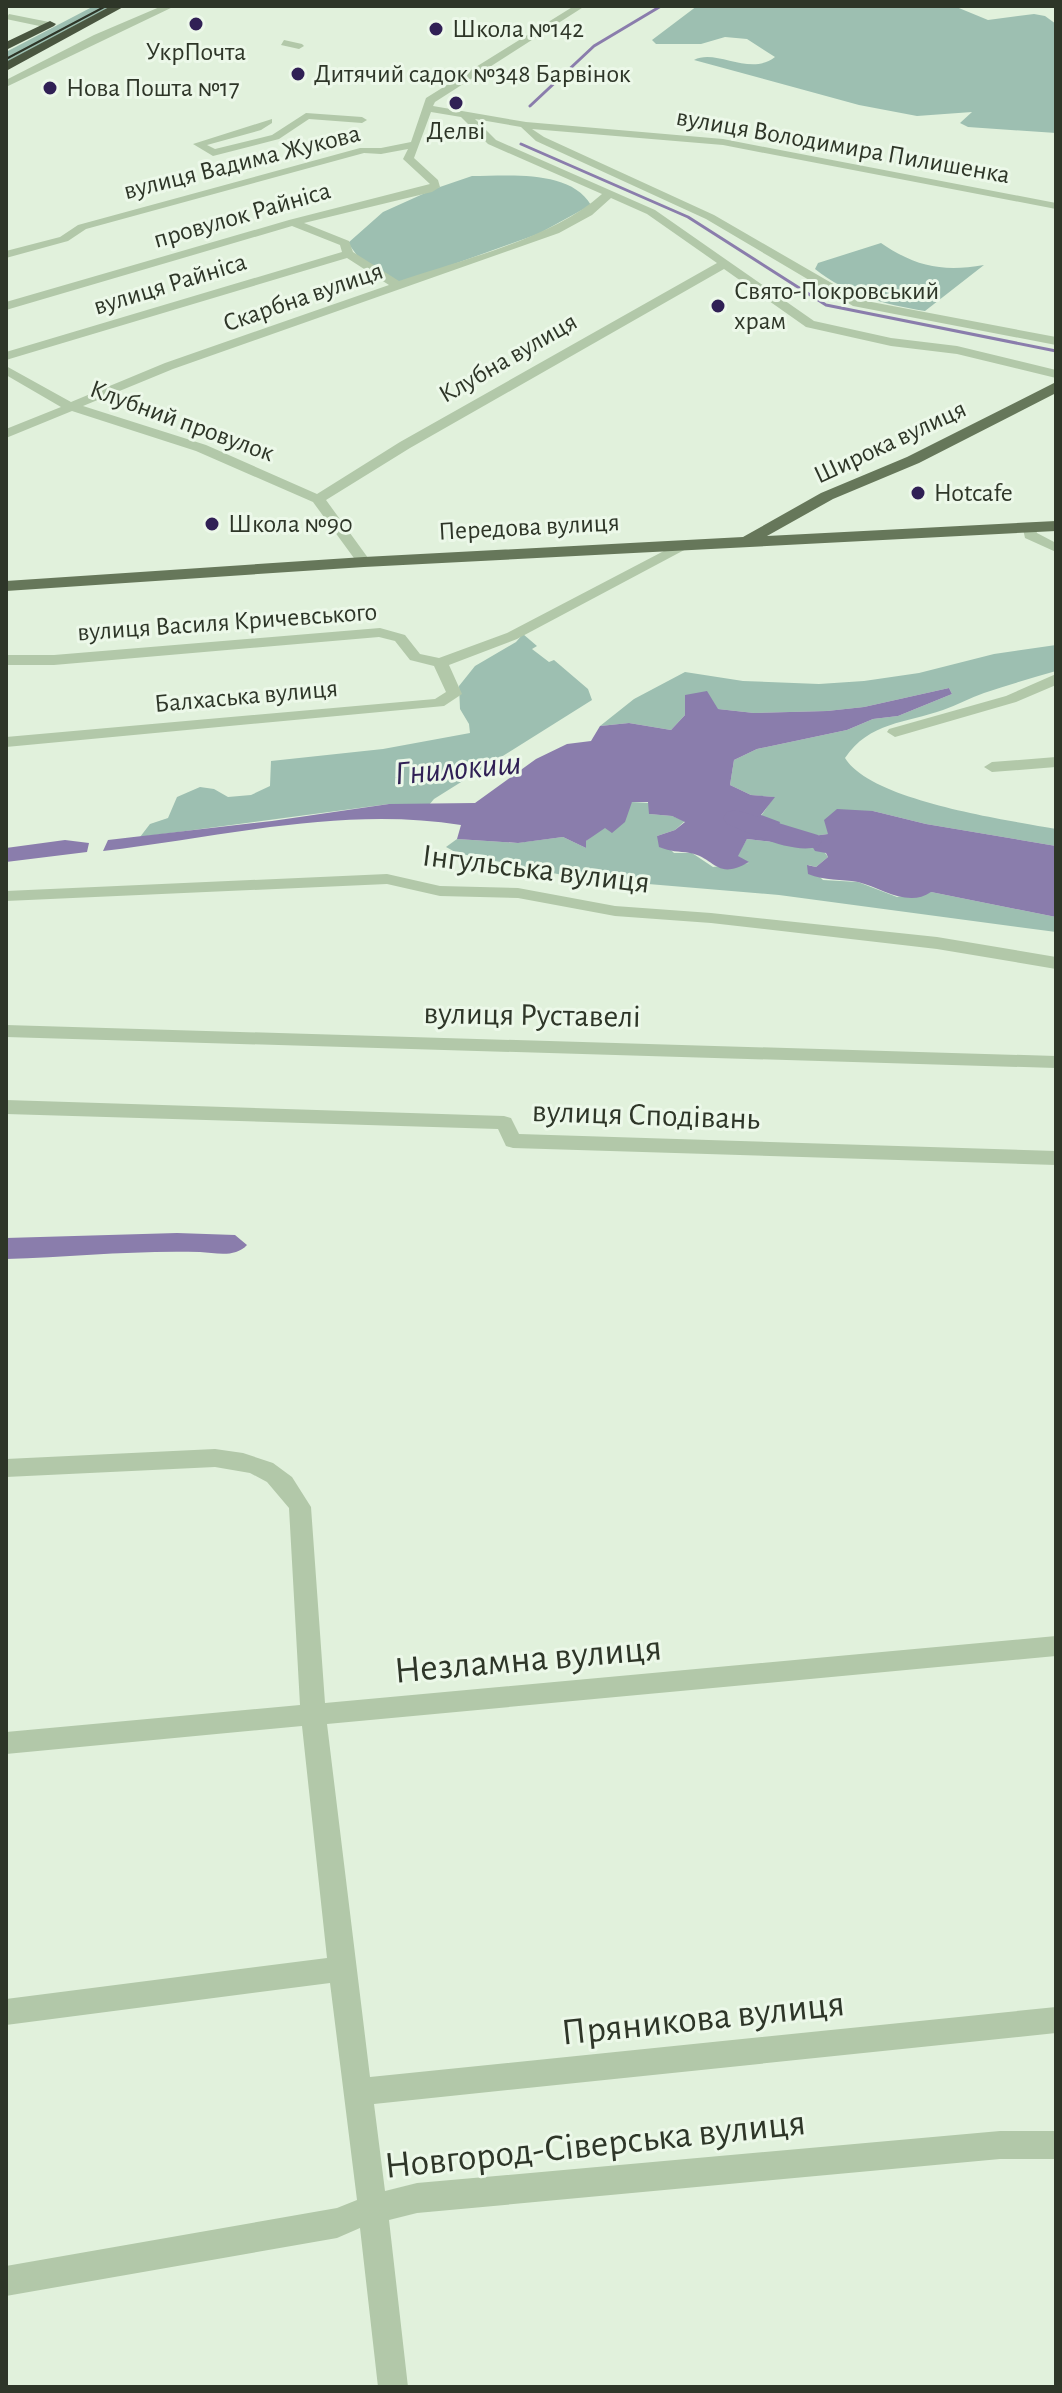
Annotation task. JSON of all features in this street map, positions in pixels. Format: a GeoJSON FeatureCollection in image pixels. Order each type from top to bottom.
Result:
{"type":"FeatureCollection","features":[{"type":"Feature","properties":{"kind":"highway"},"geometry":{"type":"LineString","coordinates":[[6,67],[119,6]]}},
{"type":"Feature","properties":{"kind":"highway"},"geometry":{"type":"LineString","coordinates":[[6,47],[62,18]]}},
{"type":"Feature","properties":{"kind":"main road","name":"Широка вулиця"},"geometry":{"type":"LineString","coordinates":[[745,541],[827,496],[913,460],[1056,384]]}},
{"type":"Feature","properties":{"kind":"main road","name":"Передова вулиця"},"geometry":{"type":"LineString","coordinates":[[6,586],[364,562],[1056,528]]}},
{"type":"Feature","properties":{"kind":"street"},"geometry":{"type":"LineString","coordinates":[[6,84],[170,6]]}},
{"type":"Feature","properties":{"kind":"street"},"geometry":{"type":"LineString","coordinates":[[415,144],[430,100],[580,6]]}},
{"type":"Feature","properties":{"kind":"street"},"geometry":{"type":"LineString","coordinates":[[8,18],[22,11]]}},
{"type":"Feature","properties":{"kind":"street"},"geometry":{"type":"LineString","coordinates":[[8,18],[49,25]]}},
{"type":"Feature","properties":{"kind":"street"},"geometry":{"type":"LineString","coordinates":[[284,43],[299,46]]}},
{"type":"Feature","properties":{"kind":"street"},"geometry":{"type":"LineString","coordinates":[[34,51],[60,56]]}},
{"type":"Feature","properties":{"kind":"street","name":"вулиця Володимира Пилишенка"},"geometry":{"type":"LineString","coordinates":[[427,108],[526,125],[723,142],[1056,206]]}},
{"type":"Feature","properties":{"kind":"street"},"geometry":{"type":"LineString","coordinates":[[465,115],[492,142],[651,212],[798,317],[824,329],[957,350],[1056,384]]}},
{"type":"Feature","properties":{"kind":"street"},"geometry":{"type":"LineString","coordinates":[[268,121],[257,128],[198,144],[213,153],[239,147],[289,132],[306,116],[362,120]]}},
{"type":"Feature","properties":{"kind":"street"},"geometry":{"type":"LineString","coordinates":[[526,125],[526,129],[540,139],[710,217],[857,303],[1056,341]]}},
{"type":"Feature","properties":{"kind":"street","name":"провулок Райніса"},"geometry":{"type":"LineString","coordinates":[[6,306],[293,222],[433,187],[434,182],[408,159],[415,144]]}},
{"type":"Feature","properties":{"kind":"street","name":"вулиця Вадима Жукова"},"geometry":{"type":"LineString","coordinates":[[6,255],[64,239],[82,227],[200,194],[364,150],[381,151],[415,144]]}},
{"type":"Feature","properties":{"kind":"street","name":"Скарбна вулиця"},"geometry":{"type":"LineString","coordinates":[[6,434],[69,406],[235,342],[555,231],[588,213],[609,194]]}},
{"type":"Feature","properties":{"kind":"street"},"geometry":{"type":"LineString","coordinates":[[293,222],[345,243],[348,254],[400,287]]}},
{"type":"Feature","properties":{"kind":"street","name":"вулиця Райніса"},"geometry":{"type":"LineString","coordinates":[[6,356],[348,254]]}},
{"type":"Feature","properties":{"kind":"street","name":"Клубна вулиця"},"geometry":{"type":"LineString","coordinates":[[318,499],[433,429],[724,264]]}},
{"type":"Feature","properties":{"kind":"street","name":"Клубний провулок"},"geometry":{"type":"LineString","coordinates":[[6,370],[69,406],[201,448],[318,499]]}},
{"type":"Feature","properties":{"kind":"street"},"geometry":{"type":"LineString","coordinates":[[318,499],[364,562]]}},
{"type":"Feature","properties":{"kind":"street"},"geometry":{"type":"LineString","coordinates":[[1030,529],[1030,535],[1056,548]]}},
{"type":"Feature","properties":{"kind":"street"},"geometry":{"type":"LineString","coordinates":[[440,663],[512,636],[683,545]]}},
{"type":"Feature","properties":{"kind":"street","name":"вулиця Василя Кричевського"},"geometry":{"type":"LineString","coordinates":[[6,660],[54,660],[380,632],[400,638],[415,657],[440,663]]}},
{"type":"Feature","properties":{"kind":"street","name":"Балхаська вулиця"},"geometry":{"type":"LineString","coordinates":[[6,742],[439,703],[454,694],[440,663]]}},
{"type":"Feature","properties":{"kind":"street"},"geometry":{"type":"LineString","coordinates":[[895,732],[1011,699],[1056,679]]}},
{"type":"Feature","properties":{"kind":"street"},"geometry":{"type":"LineString","coordinates":[[992,767],[1056,762]]}},
{"type":"Feature","properties":{"kind":"street","name":"Інгульська вулиця"},"geometry":{"type":"LineString","coordinates":[[6,896],[387,879],[440,891],[518,893],[615,911],[711,918],[937,943],[1056,963]]}},
{"type":"Feature","properties":{"kind":"street","name":"вулиця Руставелі"},"geometry":{"type":"LineString","coordinates":[[6,1031],[1056,1062]]}},
{"type":"Feature","properties":{"kind":"street","name":"вулиця Сподівань"},"geometry":{"type":"LineString","coordinates":[[6,1107],[504,1123],[513,1141],[1056,1158]]}},
{"type":"Feature","properties":{"kind":"street"},"geometry":{"type":"LineString","coordinates":[[6,1468],[215,1458],[244,1460],[269,1470],[279,1478],[288,1486],[300,1507],[303,1582],[340,1969],[393,2387]]}},
{"type":"Feature","properties":{"kind":"street","name":"Незламна вулиця"},"geometry":{"type":"LineString","coordinates":[[6,1743],[315,1717],[1056,1646]]}},
{"type":"Feature","properties":{"kind":"street"},"geometry":{"type":"LineString","coordinates":[[6,2012],[340,1969]]}},
{"type":"Feature","properties":{"kind":"street","name":"Пряникова вулиця"},"geometry":{"type":"LineString","coordinates":[[358,2092],[1056,2020]]}},
{"type":"Feature","properties":{"kind":"street","name":"Новгород-Сіверська вулиця"},"geometry":{"type":"LineString","coordinates":[[6,2281],[337,2223],[372,2209],[417,2198],[1000,2145],[1056,2145]]}},
{"type":"Feature","properties":{"kind":"green space"},"geometry":{"type":"Polygon","coordinates":[[[94,6],[114,6],[6,63],[6,52],[94,6]]]}},
{"type":"Feature","properties":{"kind":"green space"},"geometry":{"type":"Polygon","coordinates":[[[697,6],[954,6],[988,20],[1034,14],[1045,16],[1056,24],[1056,133],[968,127],[960,123],[972,112],[917,116],[859,105],[694,60],[712,57],[755,64],[775,57],[747,39],[725,37],[701,44],[656,44],[652,40],[697,6]]]}},
{"type":"Feature","properties":{"kind":"green space"},"geometry":{"type":"Polygon","coordinates":[[[472,176],[554,180],[581,193],[591,205],[538,234],[401,283],[359,258],[348,243],[383,212],[472,176]]]}},
{"type":"Feature","properties":{"kind":"green space"},"geometry":{"type":"Polygon","coordinates":[[[881,243],[906,258],[930,266],[956,268],[984,265],[925,311],[867,297],[840,286],[815,269],[818,263],[881,243]]]}},
{"type":"Feature","properties":{"kind":"green space"},"geometry":{"type":"Polygon","coordinates":[[[523,634],[537,646],[532,649],[549,662],[554,660],[588,689],[592,700],[429,805],[389,804],[140,837],[150,824],[168,818],[177,797],[200,787],[214,789],[228,797],[251,795],[270,786],[271,761],[383,749],[470,733],[469,724],[460,709],[459,686],[475,666],[516,642],[523,634]]]}},
{"type":"Feature","properties":{"kind":"green space"},"geometry":{"type":"Polygon","coordinates":[[[1056,645],[1056,671],[889,725],[865,737],[845,758],[860,773],[910,797],[975,814],[1056,829],[1056,846],[926,824],[873,811],[828,834],[813,836],[828,857],[816,867],[808,865],[823,880],[858,882],[897,897],[931,892],[1056,917],[1056,932],[779,895],[577,878],[457,853],[446,847],[457,839],[517,843],[563,837],[586,848],[586,841],[632,802],[649,803],[649,814],[672,816],[685,821],[675,830],[657,836],[674,853],[692,853],[713,867],[749,863],[737,856],[747,839],[772,842],[779,823],[761,816],[774,797],[751,795],[730,785],[734,760],[757,749],[847,730],[873,719],[898,716],[952,694],[949,688],[864,707],[827,711],[754,713],[718,709],[685,715],[671,730],[629,723],[600,726],[634,699],[685,672],[743,681],[819,684],[864,681],[919,673],[994,654],[1056,645]]]}},
{"type":"Feature","properties":{"kind":"shaded area"},"geometry":{"type":"Polygon","coordinates":[[[949,688],[952,694],[898,716],[873,719],[847,730],[757,749],[734,760],[730,785],[751,795],[775,797],[761,815],[780,822],[773,842],[747,839],[738,856],[749,862],[730,869],[723,869],[690,853],[659,847],[657,836],[675,830],[685,822],[672,816],[649,814],[648,802],[632,802],[625,822],[612,833],[605,828],[586,841],[586,848],[563,837],[518,843],[457,839],[461,825],[372,819],[282,826],[103,851],[108,840],[389,804],[475,803],[536,759],[567,744],[591,741],[600,726],[629,723],[671,730],[685,715],[685,695],[707,691],[718,709],[754,713],[864,707],[949,688]]]}},
{"type":"Feature","properties":{"kind":"shaded area"},"geometry":{"type":"Polygon","coordinates":[[[837,809],[873,811],[926,824],[1056,846],[1056,917],[931,892],[913,898],[904,897],[858,882],[808,874],[807,865],[816,867],[828,857],[826,853],[815,851],[809,841],[813,836],[828,834],[824,820],[837,809]]]}},
{"type":"Feature","properties":{"kind":"shaded area"},"geometry":{"type":"Polygon","coordinates":[[[65,840],[89,843],[87,852],[6,862],[6,848],[65,840]]]}},
{"type":"Feature","properties":{"kind":"shaded area"},"geometry":{"type":"Polygon","coordinates":[[[177,1233],[235,1235],[247,1245],[237,1252],[225,1254],[151,1252],[6,1259],[6,1238],[177,1233]]]}},
{"type":"Feature","properties":{"kind":"waterway"},"geometry":{"type":"LineString","coordinates":[[530,106],[594,46],[661,6]]}},
{"type":"Feature","properties":{"kind":"waterway"},"geometry":{"type":"LineString","coordinates":[[521,144],[688,217],[826,305],[1056,351]]}},
{"type":"Feature","properties":{"kind":"waterway","name":"Гнилокиш"},"geometry":{"type":"LineString","coordinates":[[736,818],[775,833],[809,841]]}},
{"type":"Feature","properties":{"kind":"tram line"},"geometry":{"type":"LineString","coordinates":[[6,59],[106,6]]}},
{"type":"Feature","properties":{"kind":"place","name":"УкрПочта"},"geometry":{"type":"Point","coordinates":[196,24]}},
{"type":"Feature","properties":{"kind":"place","name":"Школа №142"},"geometry":{"type":"Point","coordinates":[436,29]}},
{"type":"Feature","properties":{"kind":"place","name":"Дитячий садок №348 Барвінок"},"geometry":{"type":"Point","coordinates":[298,74]}},
{"type":"Feature","properties":{"kind":"place","name":"Нова Пошта №17"},"geometry":{"type":"Point","coordinates":[50,88]}},
{"type":"Feature","properties":{"kind":"place","name":"Делві"},"geometry":{"type":"Point","coordinates":[456,103]}},
{"type":"Feature","properties":{"kind":"place","name":"Свято-Покровський храм"},"geometry":{"type":"Point","coordinates":[718,306]}},
{"type":"Feature","properties":{"kind":"place","name":"Hotcafe"},"geometry":{"type":"Point","coordinates":[918,493]}},
{"type":"Feature","properties":{"kind":"place","name":"Школа №90"},"geometry":{"type":"Point","coordinates":[212,524]}}]}
